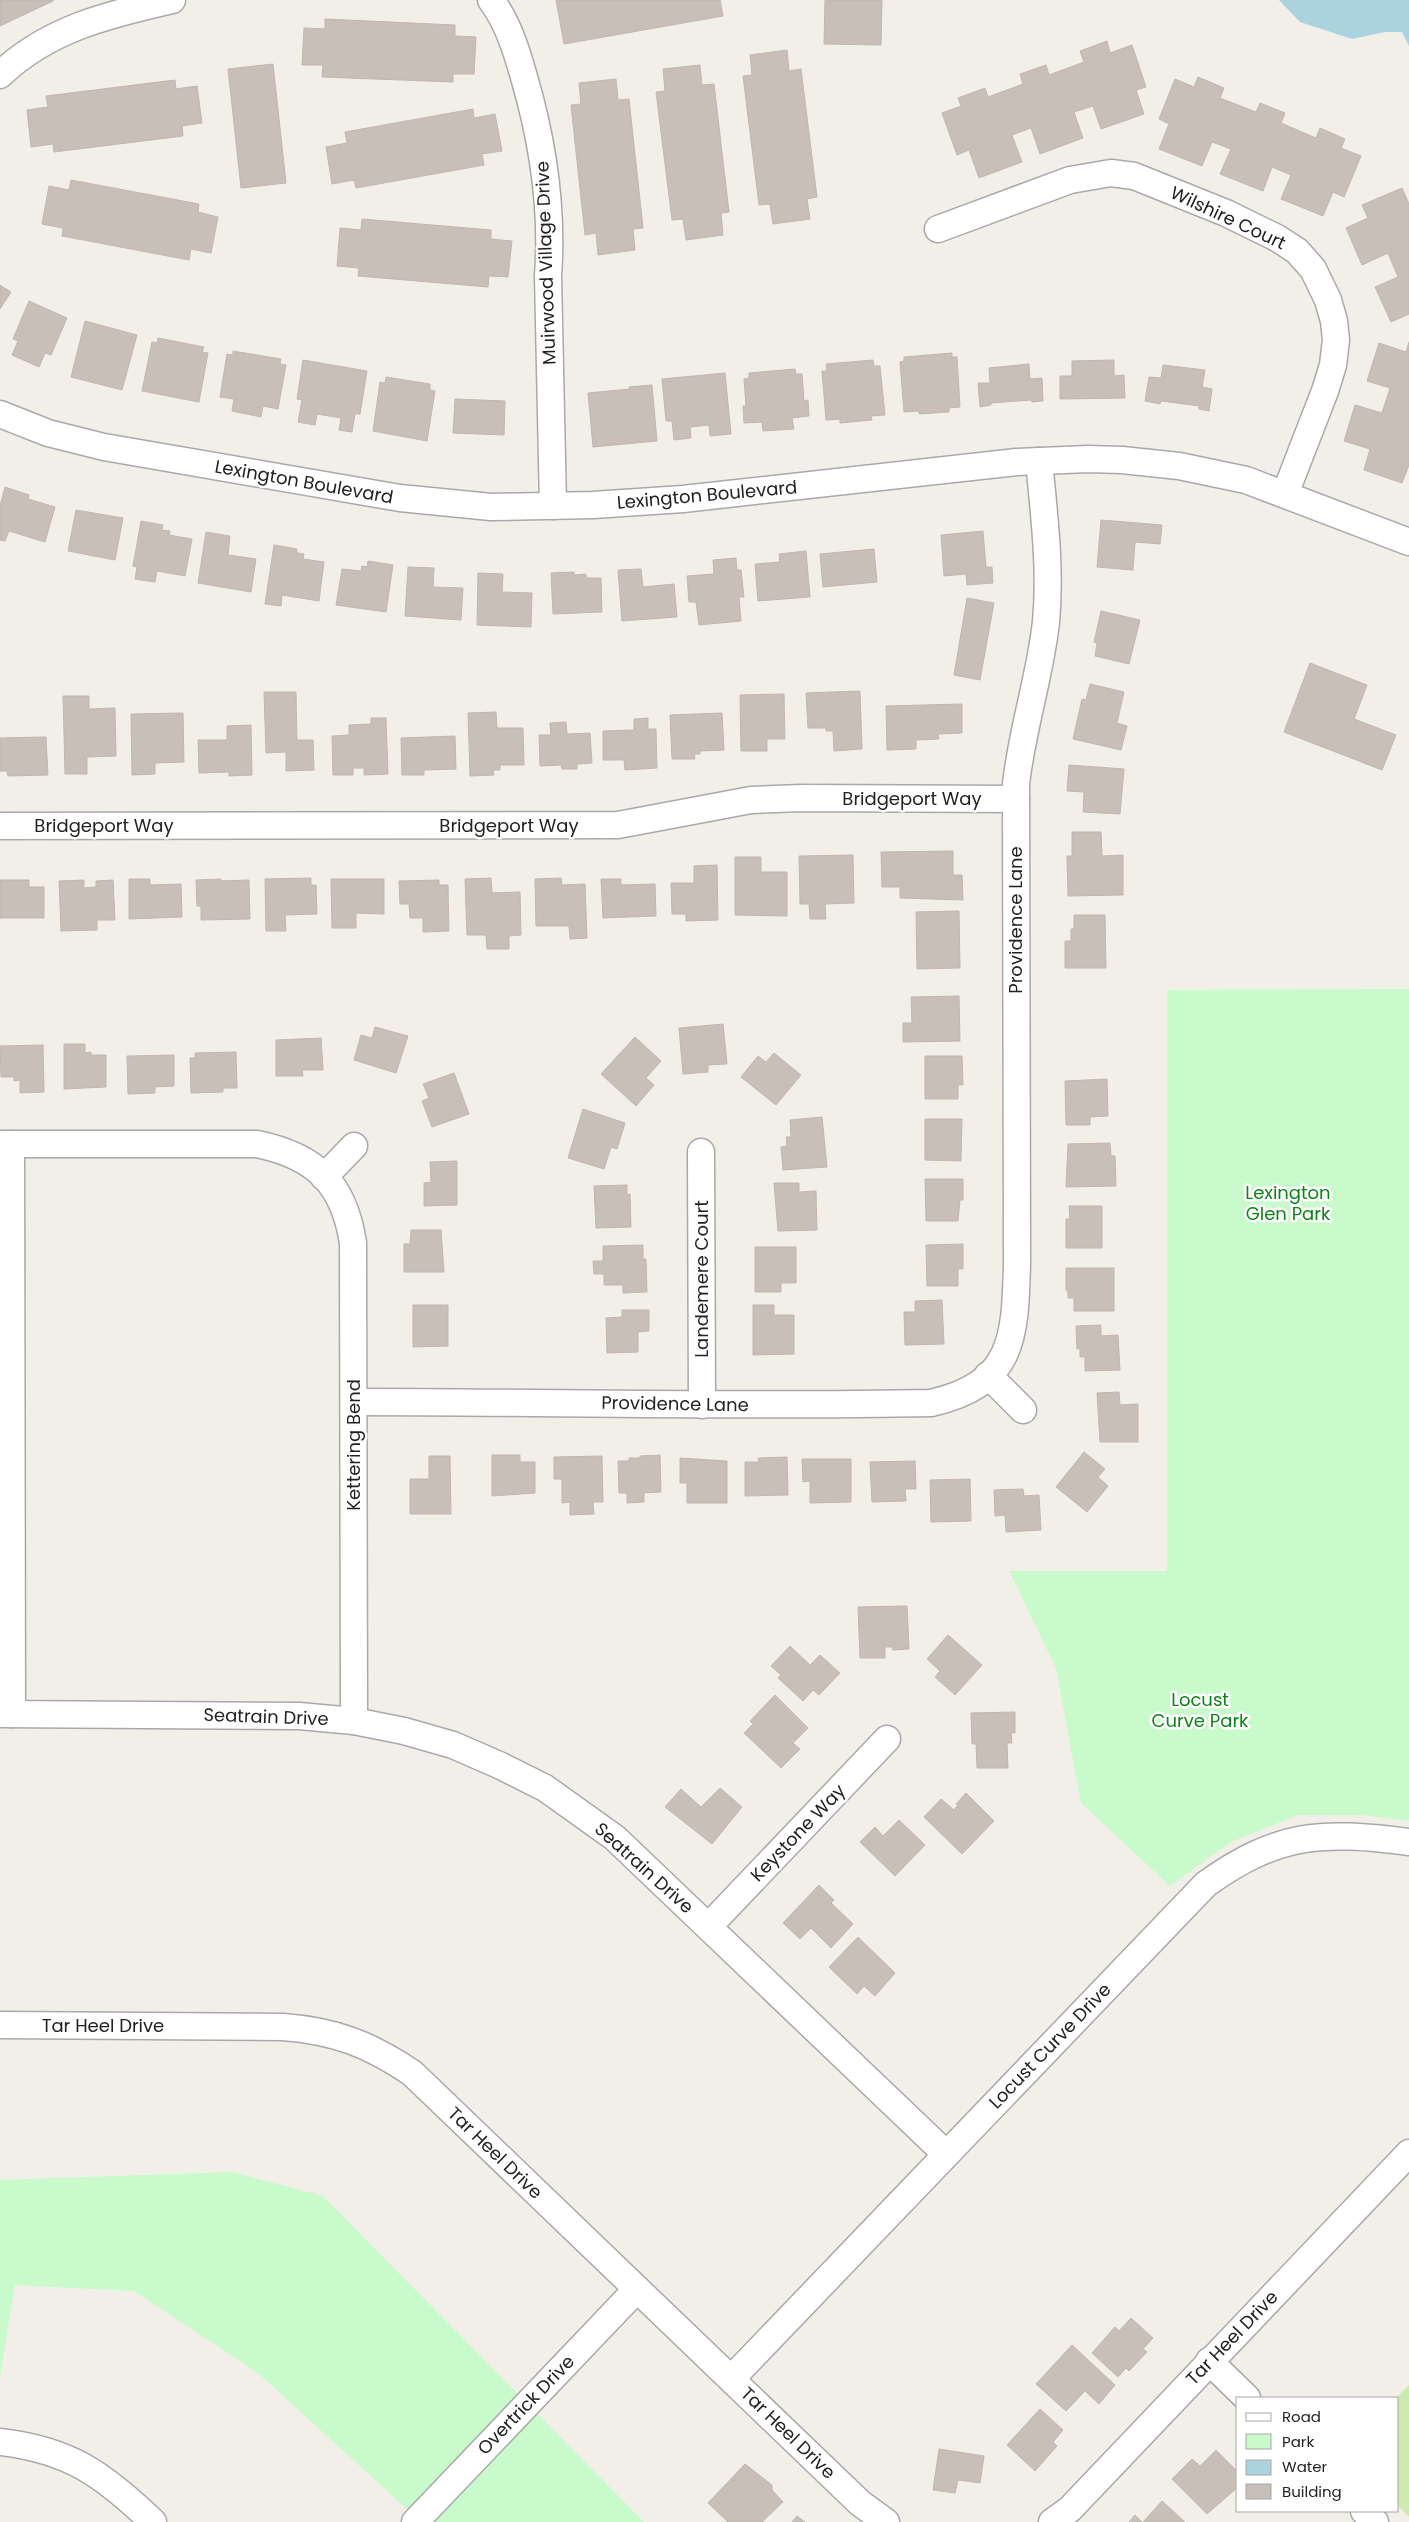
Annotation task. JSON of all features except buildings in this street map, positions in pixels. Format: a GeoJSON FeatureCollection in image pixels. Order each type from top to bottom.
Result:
{"type":"FeatureCollection","features":[{"type":"Feature","properties":{"kind":"street"},"geometry":{"type":"LineString","coordinates":[[0,75],[38,46],[77,26],[116,13],[172,0]]}},
{"type":"Feature","properties":{"kind":"street","name":"Muirwood Village Drive"},"geometry":{"type":"LineString","coordinates":[[491,0],[503,17],[514,42],[535,114],[546,182],[550,255],[548,276],[553,506]]}},
{"type":"Feature","properties":{"kind":"street","name":"Wilshire Court"},"geometry":{"type":"LineString","coordinates":[[938,229],[1070,180],[1111,173],[1134,176],[1226,213],[1277,238],[1297,251],[1313,269],[1328,300],[1334,321],[1336,340],[1333,365],[1325,391],[1285,494]]}},
{"type":"Feature","properties":{"kind":"street","name":"Lexington Boulevard"},"geometry":{"type":"LineString","coordinates":[[0,414],[48,433],[104,447],[246,473],[400,498],[491,507],[553,506],[683,499],[1039,461],[1114,460],[1179,466],[1246,480],[1409,542]]}},
{"type":"Feature","properties":{"kind":"street","name":"Providence Lane"},"geometry":{"type":"LineString","coordinates":[[354,1402],[530,1402],[702,1405],[931,1403],[964,1393],[988,1375],[1002,1359],[1009,1346],[1015,1318],[1017,1263],[1016,800],[1020,746],[1046,622],[1047,560],[1039,461]]}},
{"type":"Feature","properties":{"kind":"street","name":"Bridgeport Way"},"geometry":{"type":"LineString","coordinates":[[0,826],[618,825],[751,800],[801,798],[1016,800]]}},
{"type":"Feature","properties":{"kind":"street"},"geometry":{"type":"LineString","coordinates":[[6,1144],[6,1714]]}},
{"type":"Feature","properties":{"kind":"street","name":"Kettering Bend"},"geometry":{"type":"LineString","coordinates":[[6,1144],[257,1144],[284,1150],[304,1160],[324,1177],[340,1198],[350,1225],[353,1242],[354,1721]]}},
{"type":"Feature","properties":{"kind":"street"},"geometry":{"type":"LineString","coordinates":[[324,1177],[354,1146]]}},
{"type":"Feature","properties":{"kind":"street","name":"Landemere Court"},"geometry":{"type":"LineString","coordinates":[[701,1152],[702,1405]]}},
{"type":"Feature","properties":{"kind":"street"},"geometry":{"type":"LineString","coordinates":[[988,1375],[1023,1410]]}},
{"type":"Feature","properties":{"kind":"street","name":"Seatrain Drive"},"geometry":{"type":"LineString","coordinates":[[6,1714],[299,1716],[354,1721],[404,1731],[453,1745],[545,1788],[615,1838],[946,2154]]}},
{"type":"Feature","properties":{"kind":"street","name":"Keystone Way"},"geometry":{"type":"LineString","coordinates":[[709,1926],[888,1739]]}},
{"type":"Feature","properties":{"kind":"street","name":"Locust Curve Drive"},"geometry":{"type":"LineString","coordinates":[[739,2371],[1206,1884],[1233,1864],[1264,1849],[1297,1839],[1332,1835],[1409,1842]]}},
{"type":"Feature","properties":{"kind":"street","name":"Tar Heel Drive"},"geometry":{"type":"LineString","coordinates":[[0,2025],[283,2027],[310,2029],[347,2037],[381,2052],[412,2073],[637,2289],[739,2371],[860,2503],[886,2522]]}},
{"type":"Feature","properties":{"kind":"street","name":"Tar Heel Drive"},"geometry":{"type":"LineString","coordinates":[[1052,2522],[1070,2508],[1409,2153]]}},
{"type":"Feature","properties":{"kind":"street","name":"Overtrick Drive"},"geometry":{"type":"LineString","coordinates":[[414,2522],[637,2289]]}},
{"type":"Feature","properties":{"kind":"street"},"geometry":{"type":"LineString","coordinates":[[1209,2362],[1246,2397]]}},
{"type":"Feature","properties":{"kind":"street"},"geometry":{"type":"LineString","coordinates":[[0,2442],[26,2445],[59,2455],[90,2469],[118,2488],[153,2522]]}},
{"type":"Feature","properties":{"kind":"street"},"geometry":{"type":"LineString","coordinates":[[1365,2512],[1376,2522]]}},
{"type":"Feature","properties":{"kind":"green space"},"geometry":{"type":"Polygon","coordinates":[[[1409,989],[1409,1821],[1363,1815],[1298,1815],[1231,1842],[1170,1886],[1081,1803],[1056,1668],[1009,1571],[1167,1571],[1167,990],[1409,989]]]}},
{"type":"Feature","properties":{"kind":"green space"},"geometry":{"type":"Polygon","coordinates":[[[232,2172],[323,2196],[644,2522],[421,2522],[258,2373],[134,2291],[15,2285],[0,2377],[0,2180],[232,2172]]]}},
{"type":"Feature","properties":{"kind":"green space"},"geometry":{"type":"Polygon","coordinates":[[[1409,2385],[1409,2517],[1399,2507],[1399,2397],[1397,2397],[1409,2385]]]}},
{"type":"Feature","properties":{"kind":"water"},"geometry":{"type":"Polygon","coordinates":[[[1279,0],[1409,0],[1409,46],[1402,32],[1385,32],[1352,39],[1300,22],[1279,0]]]}},
{"type":"Feature","properties":{"kind":"park label","name":"Lexington Glen Park"},"geometry":{"type":"Point","coordinates":[1288,1203]}},
{"type":"Feature","properties":{"kind":"park label","name":"Locust Curve Park"},"geometry":{"type":"Point","coordinates":[1200,1710]}}]}
